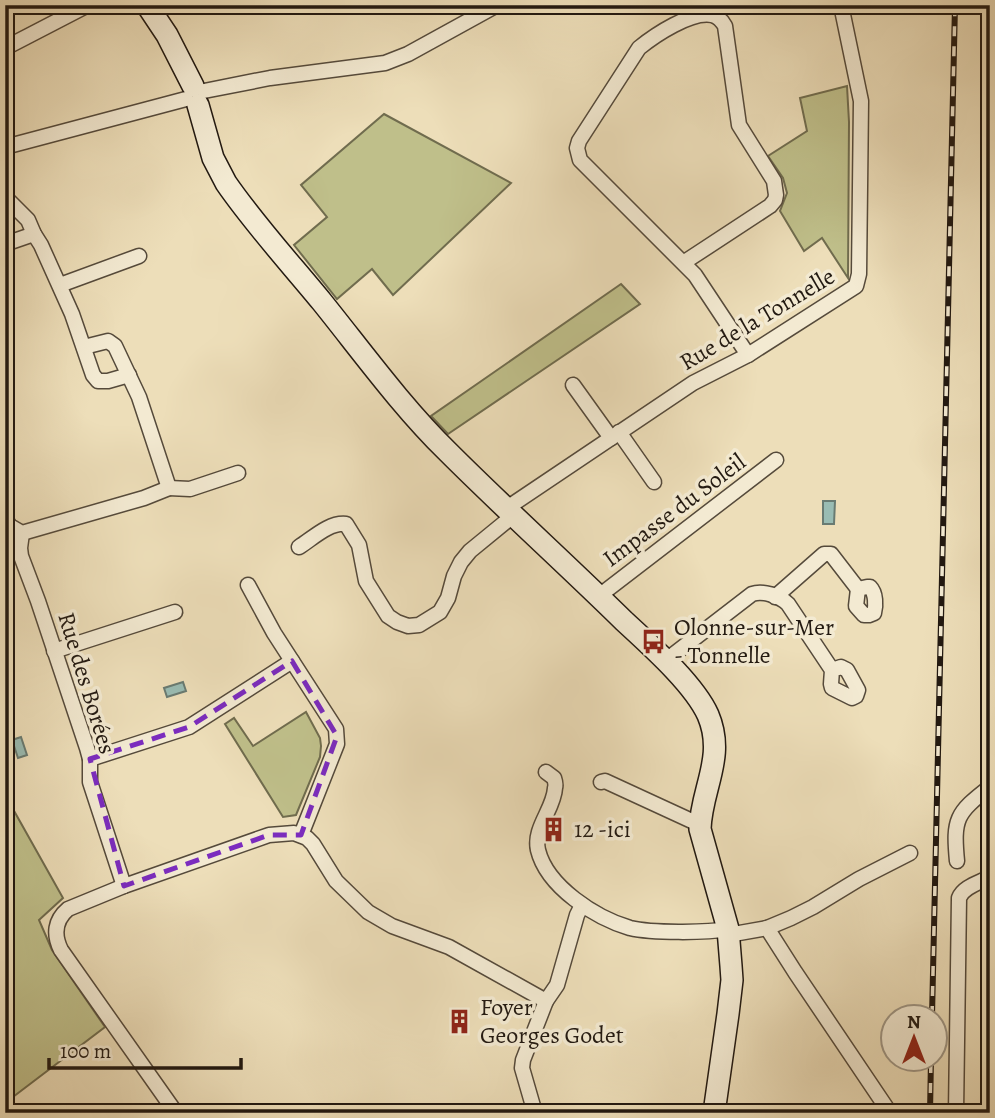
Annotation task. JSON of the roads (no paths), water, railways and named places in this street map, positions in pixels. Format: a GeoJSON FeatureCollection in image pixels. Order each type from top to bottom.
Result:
{"type":"FeatureCollection","features":[{"type":"Feature","properties":{"kind":"street"},"geometry":{"type":"LineString","coordinates":[[5,48],[88,5]]}},
{"type":"Feature","properties":{"kind":"street"},"geometry":{"type":"LineString","coordinates":[[147,5],[167,35],[195,95],[213,158],[230,190],[446,451],[599,596],[700,700],[709,718],[715,750],[701,824],[702,836],[728,932],[732,979],[715,1113]]}},
{"type":"Feature","properties":{"kind":"street"},"geometry":{"type":"LineString","coordinates":[[5,148],[195,95],[270,78],[385,64],[496,5]]}},
{"type":"Feature","properties":{"kind":"street","name":"Rue de la Tonnelle"},"geometry":{"type":"LineString","coordinates":[[299,547],[338,523],[346,524],[359,545],[366,581],[388,617],[408,626],[419,625],[440,612],[461,562],[510,512],[615,435],[693,383],[748,355],[856,286],[861,101],[841,5]]}},
{"type":"Feature","properties":{"kind":"street"},"geometry":{"type":"LineString","coordinates":[[682,262],[770,206],[776,195],[774,181],[738,125],[725,26],[717,17],[711,15],[683,21],[639,48],[577,148],[580,160],[682,262],[695,275],[748,355]]}},
{"type":"Feature","properties":{"kind":"street"},"geometry":{"type":"LineString","coordinates":[[5,197],[28,220],[41,245],[60,285],[93,375],[98,381],[129,375]]}},
{"type":"Feature","properties":{"kind":"street"},"geometry":{"type":"LineString","coordinates":[[5,244],[34,234]]}},
{"type":"Feature","properties":{"kind":"street"},"geometry":{"type":"LineString","coordinates":[[60,285],[139,256]]}},
{"type":"Feature","properties":{"kind":"street"},"geometry":{"type":"LineString","coordinates":[[84,347],[108,341],[115,346],[139,397],[169,488]]}},
{"type":"Feature","properties":{"kind":"street"},"geometry":{"type":"LineString","coordinates":[[573,384],[654,482]]}},
{"type":"Feature","properties":{"kind":"street","name":"Impasse du Soleil"},"geometry":{"type":"LineString","coordinates":[[599,596],[776,460]]}},
{"type":"Feature","properties":{"kind":"street"},"geometry":{"type":"LineString","coordinates":[[5,519],[10,526],[22,533],[131,502],[169,488],[190,489],[238,474]]}},
{"type":"Feature","properties":{"kind":"street","name":"Rue des Borées"},"geometry":{"type":"LineString","coordinates":[[22,533],[21,556],[90,759],[90,782],[124,886]]}},
{"type":"Feature","properties":{"kind":"street"},"geometry":{"type":"LineString","coordinates":[[775,597],[828,553],[858,589]]}},
{"type":"Feature","properties":{"kind":"street"},"geometry":{"type":"LineString","coordinates":[[248,585],[267,622],[336,729],[337,744],[301,835]]}},
{"type":"Feature","properties":{"kind":"street"},"geometry":{"type":"LineString","coordinates":[[665,661],[752,594],[760,592],[788,604],[832,670]]}},
{"type":"Feature","properties":{"kind":"street"},"geometry":{"type":"LineString","coordinates":[[54,651],[175,612]]}},
{"type":"Feature","properties":{"kind":"street"},"geometry":{"type":"LineString","coordinates":[[90,759],[189,727],[292,661]]}},
{"type":"Feature","properties":{"kind":"street"},"geometry":{"type":"LineString","coordinates":[[546,772],[554,778],[556,789],[539,833],[538,850],[543,863],[565,891],[582,905],[623,925],[643,930],[728,932],[767,928],[813,907],[910,853]]}},
{"type":"Feature","properties":{"kind":"street"},"geometry":{"type":"LineString","coordinates":[[601,782],[605,781],[701,824]]}},
{"type":"Feature","properties":{"kind":"street"},"geometry":{"type":"LineString","coordinates":[[957,861],[955,837],[958,818],[990,787]]}},
{"type":"Feature","properties":{"kind":"street"},"geometry":{"type":"LineString","coordinates":[[176,1113],[61,950],[56,940],[56,926],[61,915],[68,909],[124,886],[269,835],[301,835],[313,844],[336,880],[368,912],[392,926],[450,947],[546,1001]]}},
{"type":"Feature","properties":{"kind":"street"},"geometry":{"type":"LineString","coordinates":[[956,1113],[959,898],[961,892],[990,877]]}},
{"type":"Feature","properties":{"kind":"street"},"geometry":{"type":"LineString","coordinates":[[535,1113],[522,1069],[523,1060],[546,1001],[557,985],[582,905]]}},
{"type":"Feature","properties":{"kind":"street"},"geometry":{"type":"LineString","coordinates":[[767,928],[890,1113]]}},
{"type":"Feature","properties":{"kind":"water"},"geometry":{"type":"Polygon","coordinates":[[[823,501],[835,501],[834,524],[823,524],[823,501]]]}},
{"type":"Feature","properties":{"kind":"water"},"geometry":{"type":"Polygon","coordinates":[[[183,682],[186,691],[167,697],[164,688],[183,682]]]}},
{"type":"Feature","properties":{"kind":"water"},"geometry":{"type":"Polygon","coordinates":[[[21,737],[27,755],[18,758],[12,740],[21,737]]]}},
{"type":"Feature","properties":{"kind":"railway"},"geometry":{"type":"LineString","coordinates":[[932,1002],[955,5]]}},
{"type":"Feature","properties":{"kind":"railway"},"geometry":{"type":"LineString","coordinates":[[930,1113],[931,1072]]}},
{"type":"Feature","properties":{"kind":"place","name":"Olonne-sur-Mer - Tonnelle"},"geometry":{"type":"Point","coordinates":[654,641]}},
{"type":"Feature","properties":{"kind":"place","name":"12 -ici"},"geometry":{"type":"Point","coordinates":[554,829]}},
{"type":"Feature","properties":{"kind":"place","name":"Foyer Georges Godet"},"geometry":{"type":"Point","coordinates":[460,1021]}}]}
